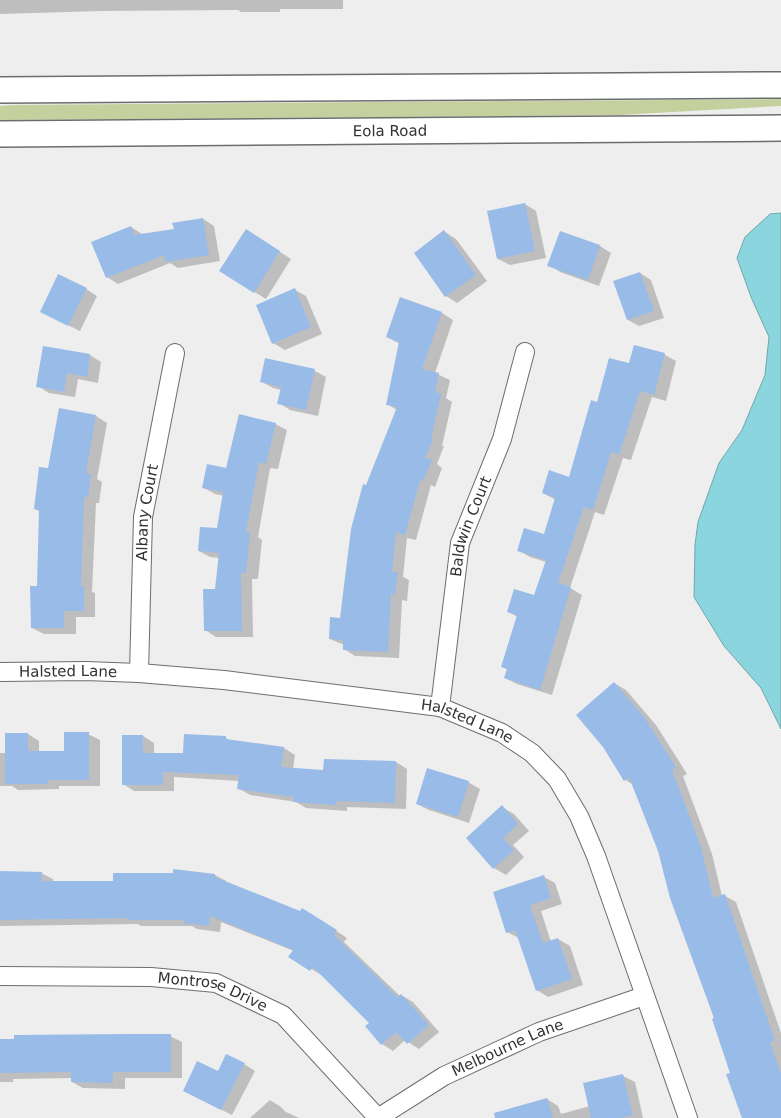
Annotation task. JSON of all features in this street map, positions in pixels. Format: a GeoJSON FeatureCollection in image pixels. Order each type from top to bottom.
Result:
{"type":"FeatureCollection","features":[{"type":"Feature","properties":{"kind":"street"},"geometry":{"type":"LineString","coordinates":[[0,90],[781,85]]}},
{"type":"Feature","properties":{"kind":"street","name":"Eola Road"},"geometry":{"type":"LineString","coordinates":[[0,134],[781,128]]}},
{"type":"Feature","properties":{"kind":"street","name":"Baldwin Court"},"geometry":{"type":"LineString","coordinates":[[440,707],[460,543],[502,439],[525,352]]}},
{"type":"Feature","properties":{"kind":"street","name":"Albany Court"},"geometry":{"type":"LineString","coordinates":[[139,673],[143,517],[175,353]]}},
{"type":"Feature","properties":{"kind":"street","name":"Halsted Lane"},"geometry":{"type":"LineString","coordinates":[[0,672],[139,673],[224,680],[440,707],[502,733],[532,754],[558,779],[579,816],[596,856],[688,1118]]}},
{"type":"Feature","properties":{"kind":"street","name":"Montrose Drive"},"geometry":{"type":"LineString","coordinates":[[0,976],[151,977],[216,983],[283,1015],[378,1118]]}},
{"type":"Feature","properties":{"kind":"street","name":"Melbourne Lane"},"geometry":{"type":"LineString","coordinates":[[378,1118],[444,1076],[538,1032],[644,996]]}},
{"type":"Feature","properties":{"kind":"green space"},"geometry":{"type":"Polygon","coordinates":[[[781,99],[781,106],[619,115],[0,120],[0,106],[11,105],[781,99]]]}},
{"type":"Feature","properties":{"kind":"water"},"geometry":{"type":"Polygon","coordinates":[[[781,213],[781,729],[761,688],[724,646],[694,597],[695,545],[698,522],[719,463],[742,430],[765,375],[769,337],[751,297],[737,258],[745,237],[770,214],[781,213]]]}},
{"type":"Feature","properties":{"kind":"building"},"geometry":{"type":"Polygon","coordinates":[[[525,203],[535,251],[497,259],[487,211],[525,203]]]}},
{"type":"Feature","properties":{"kind":"building"},"geometry":{"type":"Polygon","coordinates":[[[203,218],[209,255],[165,262],[164,255],[106,278],[91,242],[131,226],[134,235],[174,229],[172,223],[203,218]]]}},
{"type":"Feature","properties":{"kind":"building"},"geometry":{"type":"Polygon","coordinates":[[[246,229],[280,251],[254,293],[219,271],[246,229]]]}},
{"type":"Feature","properties":{"kind":"building"},"geometry":{"type":"Polygon","coordinates":[[[444,230],[476,275],[445,297],[414,253],[444,230]]]}},
{"type":"Feature","properties":{"kind":"building"},"geometry":{"type":"Polygon","coordinates":[[[560,231],[600,245],[588,280],[547,266],[560,231]]]}},
{"type":"Feature","properties":{"kind":"building"},"geometry":{"type":"Polygon","coordinates":[[[640,272],[654,311],[627,320],[613,281],[640,272]]]}},
{"type":"Feature","properties":{"kind":"building"},"geometry":{"type":"Polygon","coordinates":[[[58,274],[87,288],[68,326],[40,312],[58,274]]]}},
{"type":"Feature","properties":{"kind":"building"},"geometry":{"type":"Polygon","coordinates":[[[295,288],[311,327],[272,344],[256,305],[295,288]]]}},
{"type":"Feature","properties":{"kind":"building"},"geometry":{"type":"Polygon","coordinates":[[[400,297],[442,312],[422,369],[439,373],[435,392],[441,394],[431,438],[433,439],[425,458],[432,460],[423,481],[420,480],[405,535],[396,532],[392,572],[398,572],[395,595],[391,594],[388,652],[343,650],[343,640],[329,639],[330,617],[340,618],[351,529],[363,484],[366,485],[397,407],[386,405],[399,342],[386,337],[400,297]]]}},
{"type":"Feature","properties":{"kind":"building"},"geometry":{"type":"Polygon","coordinates":[[[634,345],[665,353],[654,395],[640,391],[619,455],[611,452],[593,510],[584,507],[558,583],[571,587],[540,690],[504,678],[507,669],[501,667],[517,615],[507,612],[514,589],[534,595],[546,560],[517,551],[524,528],[544,534],[555,498],[542,493],[549,470],[569,477],[591,400],[597,402],[609,358],[629,363],[634,345]]]}},
{"type":"Feature","properties":{"kind":"building"},"geometry":{"type":"Polygon","coordinates":[[[43,346],[90,354],[87,377],[67,373],[64,392],[36,387],[43,346]]]}},
{"type":"Feature","properties":{"kind":"building"},"geometry":{"type":"Polygon","coordinates":[[[265,358],[315,369],[306,410],[277,404],[281,387],[260,382],[265,358]]]}},
{"type":"Feature","properties":{"kind":"building"},"geometry":{"type":"Polygon","coordinates":[[[59,408],[96,415],[86,473],[91,474],[88,497],[84,497],[81,586],[84,586],[84,611],[64,611],[64,628],[31,628],[30,586],[37,586],[39,510],[34,509],[39,467],[48,468],[59,408]]]}},
{"type":"Feature","properties":{"kind":"building"},"geometry":{"type":"Polygon","coordinates":[[[239,414],[276,423],[266,464],[259,462],[246,531],[250,532],[246,573],[241,573],[242,631],[204,631],[203,589],[215,589],[219,553],[198,551],[200,527],[217,528],[223,492],[202,488],[207,464],[226,468],[239,414]]]}},
{"type":"Feature","properties":{"kind":"building"},"geometry":{"type":"Polygon","coordinates":[[[614,682],[644,717],[676,767],[672,770],[701,847],[713,898],[725,894],[775,1041],[770,1042],[781,1074],[781,1118],[742,1118],[726,1074],[730,1073],[712,1019],[714,1018],[670,898],[658,851],[629,777],[624,781],[603,747],[576,715],[614,682]]]}},
{"type":"Feature","properties":{"kind":"building"},"geometry":{"type":"Polygon","coordinates":[[[64,732],[89,732],[89,780],[48,780],[48,784],[5,784],[5,733],[28,733],[28,751],[64,751],[64,732]]]}},
{"type":"Feature","properties":{"kind":"building"},"geometry":{"type":"Polygon","coordinates":[[[184,734],[226,736],[226,739],[284,747],[281,767],[323,770],[324,759],[396,761],[395,803],[336,801],[336,805],[293,802],[294,797],[237,789],[239,775],[163,772],[163,785],[122,785],[122,735],[143,735],[143,753],[183,753],[184,734]]]}},
{"type":"Feature","properties":{"kind":"building"},"geometry":{"type":"Polygon","coordinates":[[[427,768],[469,781],[458,817],[416,804],[427,768]]]}},
{"type":"Feature","properties":{"kind":"building"},"geometry":{"type":"Polygon","coordinates":[[[502,805],[518,824],[503,838],[514,850],[493,869],[466,838],[502,805]]]}},
{"type":"Feature","properties":{"kind":"building"},"geometry":{"type":"Polygon","coordinates":[[[173,869],[215,874],[215,877],[300,911],[302,908],[337,930],[334,935],[397,997],[401,994],[429,1025],[407,1044],[396,1032],[381,1045],[365,1026],[369,1023],[313,967],[310,971],[288,957],[293,950],[210,916],[209,926],[184,923],[184,920],[129,920],[129,918],[0,920],[0,871],[42,872],[41,881],[113,881],[113,873],[173,873],[173,869]]]}},
{"type":"Feature","properties":{"kind":"building"},"geometry":{"type":"Polygon","coordinates":[[[544,875],[551,898],[530,905],[543,943],[558,938],[572,979],[536,991],[515,930],[506,933],[493,892],[544,875]]]}},
{"type":"Feature","properties":{"kind":"building"},"geometry":{"type":"Polygon","coordinates":[[[171,1034],[171,1072],[113,1072],[113,1083],[71,1082],[71,1072],[0,1073],[0,1039],[14,1039],[14,1035],[171,1034]]]}},
{"type":"Feature","properties":{"kind":"building"},"geometry":{"type":"Polygon","coordinates":[[[226,1054],[245,1063],[221,1110],[183,1091],[197,1061],[218,1071],[226,1054]]]}},
{"type":"Feature","properties":{"kind":"building"},"geometry":{"type":"Polygon","coordinates":[[[623,1074],[633,1115],[621,1118],[591,1118],[583,1083],[623,1074]]]}},
{"type":"Feature","properties":{"kind":"building"},"geometry":{"type":"Polygon","coordinates":[[[547,1098],[553,1118],[495,1118],[494,1113],[547,1098]]]}}]}
